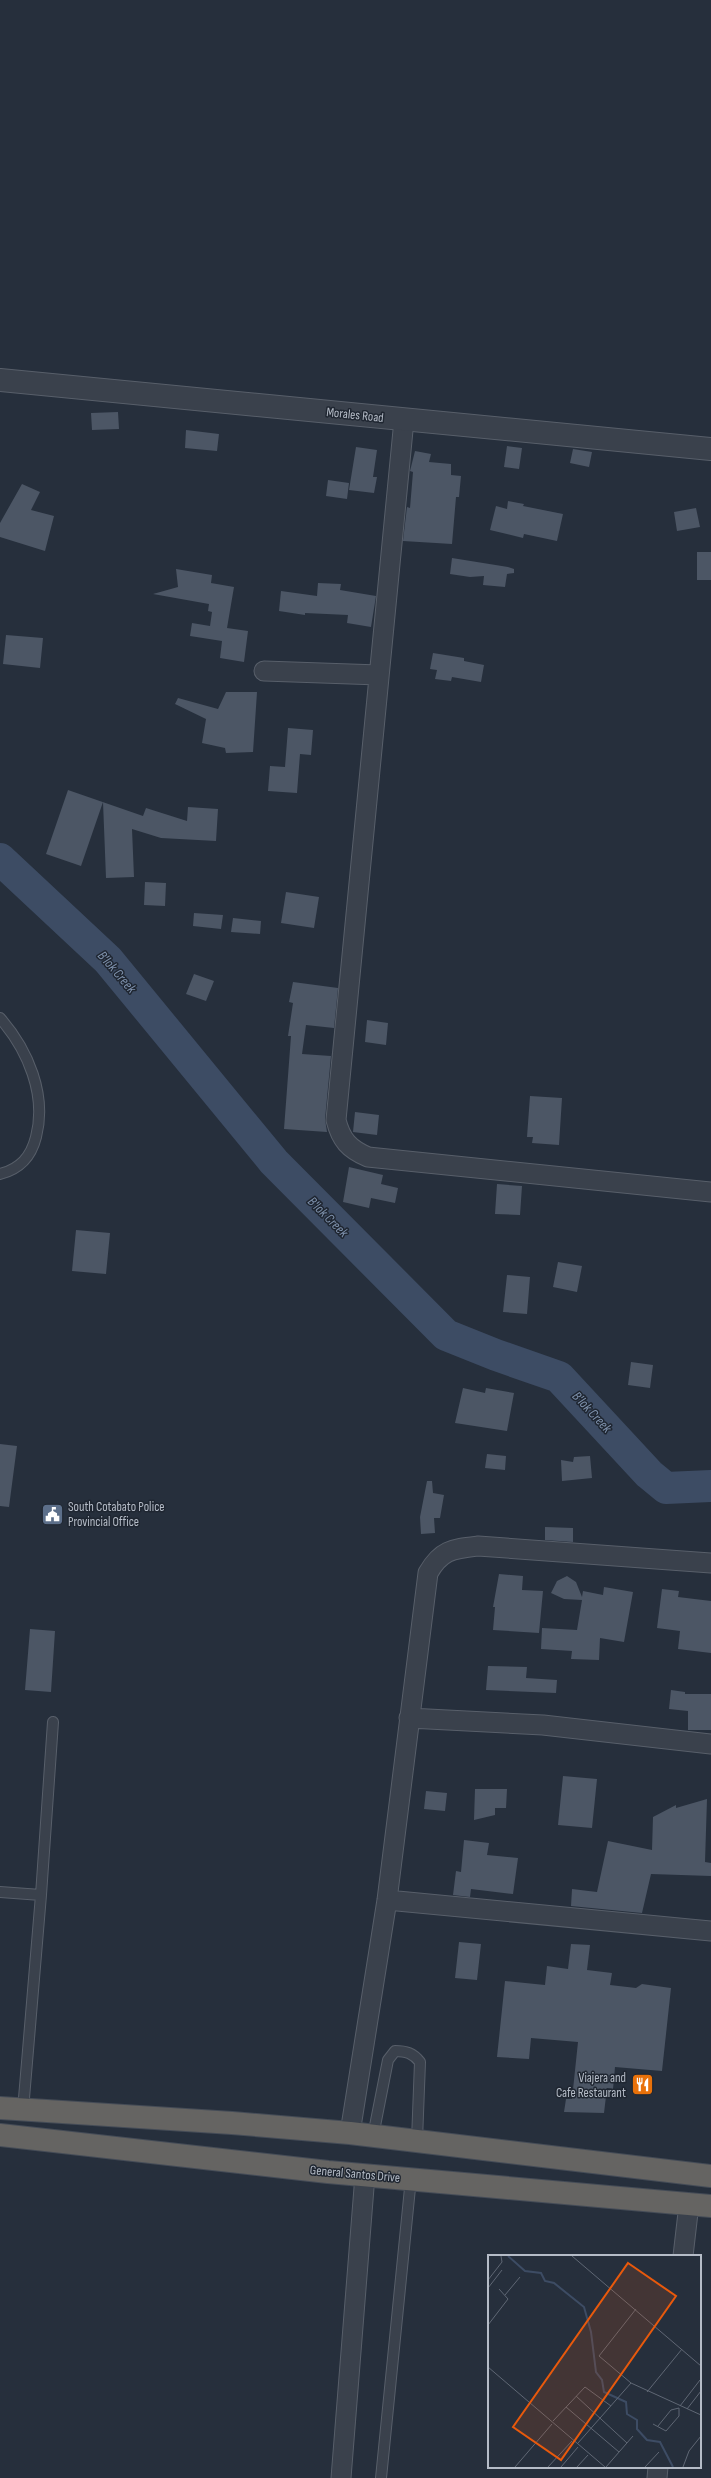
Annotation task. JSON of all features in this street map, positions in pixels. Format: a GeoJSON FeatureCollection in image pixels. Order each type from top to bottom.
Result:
{"type":"FeatureCollection","features":[{"type":"Feature","properties":{"kind":"highway"},"geometry":{"type":"LineString","coordinates":[[0,2108],[232,2123],[350,2133],[711,2176]]}},
{"type":"Feature","properties":{"kind":"highway","name":"General Santos Drive"},"geometry":{"type":"LineString","coordinates":[[0,2135],[365,2175],[711,2206]]}},
{"type":"Feature","properties":{"kind":"street","name":"Morales Road"},"geometry":{"type":"LineString","coordinates":[[0,380],[711,449]]}},
{"type":"Feature","properties":{"kind":"street"},"geometry":{"type":"LineString","coordinates":[[404,420],[336,1120],[339,1133],[346,1145],[355,1152],[368,1157],[711,1192]]}},
{"type":"Feature","properties":{"kind":"street"},"geometry":{"type":"LineString","coordinates":[[264,672],[379,675]]}},
{"type":"Feature","properties":{"kind":"street"},"geometry":{"type":"LineString","coordinates":[[350,2133],[387,1900],[428,1573],[440,1555],[454,1549],[478,1546],[711,1563]]}},
{"type":"Feature","properties":{"kind":"street"},"geometry":{"type":"LineString","coordinates":[[409,1718],[543,1725],[711,1744]]}},
{"type":"Feature","properties":{"kind":"street"},"geometry":{"type":"LineString","coordinates":[[387,1900],[711,1931]]}},
{"type":"Feature","properties":{"kind":"street"},"geometry":{"type":"LineString","coordinates":[[341,2478],[365,2175]]}},
{"type":"Feature","properties":{"kind":"street"},"geometry":{"type":"LineString","coordinates":[[683,2255],[688,2204]]}},
{"type":"Feature","properties":{"kind":"street"},"geometry":{"type":"LineString","coordinates":[[657,2478],[658,2468]]}},
{"type":"Feature","properties":{"kind":"lane"},"geometry":{"type":"LineString","coordinates":[[0,1018],[20,1045],[34,1079],[39,1096],[39,1119],[32,1153],[20,1165],[0,1174]]}},
{"type":"Feature","properties":{"kind":"lane"},"geometry":{"type":"LineString","coordinates":[[23,2110],[42,1895],[53,1722]]}},
{"type":"Feature","properties":{"kind":"lane"},"geometry":{"type":"LineString","coordinates":[[0,1892],[42,1895]]}},
{"type":"Feature","properties":{"kind":"lane"},"geometry":{"type":"LineString","coordinates":[[373,2136],[388,2060],[395,2051],[405,2051],[415,2055],[420,2062],[417,2140]]}},
{"type":"Feature","properties":{"kind":"lane"},"geometry":{"type":"LineString","coordinates":[[381,2478],[411,2178]]}},
{"type":"Feature","properties":{"kind":"building"},"geometry":{"type":"Polygon","coordinates":[[[118,412],[119,429],[92,430],[91,413],[118,412]]]}},
{"type":"Feature","properties":{"kind":"building"},"geometry":{"type":"Polygon","coordinates":[[[186,430],[219,434],[217,451],[185,448],[186,430]]]}},
{"type":"Feature","properties":{"kind":"building"},"geometry":{"type":"Polygon","coordinates":[[[507,446],[522,448],[519,469],[504,467],[507,446]]]}},
{"type":"Feature","properties":{"kind":"building"},"geometry":{"type":"Polygon","coordinates":[[[356,447],[377,450],[373,477],[377,477],[374,493],[349,490],[356,447]]]}},
{"type":"Feature","properties":{"kind":"building"},"geometry":{"type":"Polygon","coordinates":[[[573,449],[592,452],[589,467],[570,463],[573,449]]]}},
{"type":"Feature","properties":{"kind":"building"},"geometry":{"type":"Polygon","coordinates":[[[415,451],[431,454],[429,462],[451,464],[451,475],[461,476],[459,497],[456,497],[452,544],[403,541],[407,507],[410,508],[413,472],[410,471],[415,451]]]}},
{"type":"Feature","properties":{"kind":"building"},"geometry":{"type":"Polygon","coordinates":[[[328,480],[349,483],[347,499],[326,496],[328,480]]]}},
{"type":"Feature","properties":{"kind":"building"},"geometry":{"type":"Polygon","coordinates":[[[22,484],[40,492],[31,510],[54,516],[45,551],[0,537],[0,523],[22,484]]]}},
{"type":"Feature","properties":{"kind":"building"},"geometry":{"type":"Polygon","coordinates":[[[508,501],[524,504],[523,506],[563,514],[557,541],[524,534],[523,538],[490,530],[496,506],[507,509],[508,501]]]}},
{"type":"Feature","properties":{"kind":"building"},"geometry":{"type":"Polygon","coordinates":[[[696,508],[700,527],[677,531],[674,512],[696,508]]]}},
{"type":"Feature","properties":{"kind":"building"},"geometry":{"type":"Polygon","coordinates":[[[697,552],[711,552],[711,580],[697,580],[697,552]]]}},
{"type":"Feature","properties":{"kind":"building"},"geometry":{"type":"Polygon","coordinates":[[[452,558],[508,567],[514,569],[514,573],[507,574],[505,587],[483,585],[484,576],[470,577],[450,574],[452,558]]]}},
{"type":"Feature","properties":{"kind":"building"},"geometry":{"type":"Polygon","coordinates":[[[176,569],[212,575],[211,583],[234,587],[227,628],[248,631],[244,662],[220,658],[222,641],[190,636],[192,623],[210,626],[212,612],[208,611],[209,604],[153,594],[178,587],[176,569]]]}},
{"type":"Feature","properties":{"kind":"building"},"geometry":{"type":"Polygon","coordinates":[[[318,583],[341,584],[340,590],[376,596],[371,627],[347,623],[348,615],[305,613],[305,615],[279,611],[281,591],[317,596],[318,583]]]}},
{"type":"Feature","properties":{"kind":"building"},"geometry":{"type":"Polygon","coordinates":[[[6,635],[43,638],[40,668],[3,664],[6,635]]]}},
{"type":"Feature","properties":{"kind":"building"},"geometry":{"type":"Polygon","coordinates":[[[433,653],[464,658],[464,661],[484,665],[481,682],[452,677],[451,681],[435,679],[437,670],[430,669],[433,653]]]}},
{"type":"Feature","properties":{"kind":"building"},"geometry":{"type":"Polygon","coordinates":[[[226,692],[257,692],[253,752],[226,753],[225,748],[202,743],[206,719],[175,704],[178,698],[218,709],[226,692]]]}},
{"type":"Feature","properties":{"kind":"building"},"geometry":{"type":"Polygon","coordinates":[[[288,728],[313,730],[311,755],[300,754],[297,793],[268,791],[270,766],[285,767],[288,728]]]}},
{"type":"Feature","properties":{"kind":"building"},"geometry":{"type":"Polygon","coordinates":[[[68,790],[103,802],[81,866],[46,854],[68,790]]]}},
{"type":"Feature","properties":{"kind":"building"},"geometry":{"type":"Polygon","coordinates":[[[103,802],[143,816],[146,808],[187,821],[188,807],[218,809],[216,841],[161,838],[132,829],[134,877],[106,878],[103,802]]]}},
{"type":"Feature","properties":{"kind":"building"},"geometry":{"type":"Polygon","coordinates":[[[145,882],[166,883],[165,906],[144,905],[145,882]]]}},
{"type":"Feature","properties":{"kind":"building"},"geometry":{"type":"Polygon","coordinates":[[[286,892],[319,897],[314,928],[281,923],[286,892]]]}},
{"type":"Feature","properties":{"kind":"building"},"geometry":{"type":"Polygon","coordinates":[[[194,913],[223,915],[221,929],[193,926],[194,913]]]}},
{"type":"Feature","properties":{"kind":"building"},"geometry":{"type":"Polygon","coordinates":[[[233,918],[261,921],[260,934],[231,932],[233,918]]]}},
{"type":"Feature","properties":{"kind":"building"},"geometry":{"type":"Polygon","coordinates":[[[194,974],[214,981],[206,1001],[186,994],[194,974]]]}},
{"type":"Feature","properties":{"kind":"building"},"geometry":{"type":"Polygon","coordinates":[[[293,982],[338,988],[334,1028],[306,1025],[302,1054],[331,1056],[325,1119],[327,1132],[284,1129],[291,1036],[288,1036],[293,1003],[289,1002],[293,982]]]}},
{"type":"Feature","properties":{"kind":"building"},"geometry":{"type":"Polygon","coordinates":[[[367,1020],[388,1023],[386,1045],[365,1042],[367,1020]]]}},
{"type":"Feature","properties":{"kind":"building"},"geometry":{"type":"Polygon","coordinates":[[[530,1096],[562,1098],[559,1145],[532,1143],[533,1137],[527,1137],[530,1096]]]}},
{"type":"Feature","properties":{"kind":"building"},"geometry":{"type":"Polygon","coordinates":[[[355,1112],[379,1115],[377,1135],[353,1132],[355,1112]]]}},
{"type":"Feature","properties":{"kind":"building"},"geometry":{"type":"Polygon","coordinates":[[[349,1167],[383,1175],[381,1184],[398,1188],[395,1203],[371,1198],[369,1208],[343,1202],[349,1167]]]}},
{"type":"Feature","properties":{"kind":"building"},"geometry":{"type":"Polygon","coordinates":[[[497,1184],[522,1186],[520,1215],[495,1214],[497,1184]]]}},
{"type":"Feature","properties":{"kind":"building"},"geometry":{"type":"Polygon","coordinates":[[[76,1230],[110,1233],[106,1274],[72,1271],[76,1230]]]}},
{"type":"Feature","properties":{"kind":"building"},"geometry":{"type":"Polygon","coordinates":[[[558,1262],[582,1266],[577,1292],[553,1287],[558,1262]]]}},
{"type":"Feature","properties":{"kind":"building"},"geometry":{"type":"Polygon","coordinates":[[[507,1275],[530,1277],[527,1314],[503,1312],[507,1275]]]}},
{"type":"Feature","properties":{"kind":"building"},"geometry":{"type":"Polygon","coordinates":[[[631,1362],[653,1365],[650,1388],[628,1385],[631,1362]]]}},
{"type":"Feature","properties":{"kind":"building"},"geometry":{"type":"Polygon","coordinates":[[[463,1388],[485,1393],[486,1388],[514,1393],[507,1431],[455,1423],[463,1388]]]}},
{"type":"Feature","properties":{"kind":"building"},"geometry":{"type":"Polygon","coordinates":[[[0,1444],[17,1446],[9,1507],[0,1506],[0,1444]]]}},
{"type":"Feature","properties":{"kind":"building"},"geometry":{"type":"Polygon","coordinates":[[[487,1454],[506,1456],[505,1470],[485,1468],[487,1454]]]}},
{"type":"Feature","properties":{"kind":"building"},"geometry":{"type":"Polygon","coordinates":[[[590,1456],[592,1478],[562,1481],[561,1460],[573,1462],[574,1457],[590,1456]]]}},
{"type":"Feature","properties":{"kind":"building"},"geometry":{"type":"Polygon","coordinates":[[[427,1481],[432,1481],[433,1493],[444,1495],[440,1518],[434,1518],[435,1533],[421,1534],[420,1517],[427,1481]]]}},
{"type":"Feature","properties":{"kind":"building"},"geometry":{"type":"Polygon","coordinates":[[[545,1527],[573,1528],[573,1542],[545,1540],[545,1527]]]}},
{"type":"Feature","properties":{"kind":"building"},"geometry":{"type":"Polygon","coordinates":[[[499,1574],[523,1576],[522,1590],[543,1591],[539,1633],[493,1630],[495,1607],[493,1607],[499,1574]]]}},
{"type":"Feature","properties":{"kind":"building"},"geometry":{"type":"Polygon","coordinates":[[[567,1576],[576,1582],[582,1597],[583,1591],[603,1595],[604,1587],[633,1592],[624,1642],[600,1638],[599,1660],[571,1659],[572,1651],[541,1649],[542,1628],[577,1630],[582,1600],[564,1599],[551,1593],[557,1581],[567,1576]]]}},
{"type":"Feature","properties":{"kind":"building"},"geometry":{"type":"Polygon","coordinates":[[[662,1589],[679,1591],[678,1597],[711,1601],[711,1653],[678,1649],[680,1631],[657,1628],[662,1589]]]}},
{"type":"Feature","properties":{"kind":"building"},"geometry":{"type":"Polygon","coordinates":[[[30,1629],[55,1631],[51,1692],[25,1690],[30,1629]]]}},
{"type":"Feature","properties":{"kind":"building"},"geometry":{"type":"Polygon","coordinates":[[[488,1666],[527,1667],[526,1678],[557,1680],[556,1693],[486,1690],[488,1666]]]}},
{"type":"Feature","properties":{"kind":"building"},"geometry":{"type":"Polygon","coordinates":[[[671,1690],[685,1692],[685,1694],[711,1694],[711,1730],[688,1730],[688,1711],[669,1709],[671,1690]]]}},
{"type":"Feature","properties":{"kind":"building"},"geometry":{"type":"Polygon","coordinates":[[[563,1776],[597,1779],[592,1828],[558,1825],[563,1776]]]}},
{"type":"Feature","properties":{"kind":"building"},"geometry":{"type":"Polygon","coordinates":[[[475,1789],[507,1789],[506,1808],[495,1808],[495,1815],[474,1820],[475,1789]]]}},
{"type":"Feature","properties":{"kind":"building"},"geometry":{"type":"Polygon","coordinates":[[[426,1791],[447,1793],[445,1811],[424,1809],[426,1791]]]}},
{"type":"Feature","properties":{"kind":"building"},"geometry":{"type":"Polygon","coordinates":[[[707,1799],[705,1862],[711,1863],[711,1876],[651,1874],[642,1913],[571,1906],[572,1889],[597,1892],[608,1841],[652,1850],[653,1817],[676,1805],[676,1808],[707,1799]]]}},
{"type":"Feature","properties":{"kind":"building"},"geometry":{"type":"Polygon","coordinates":[[[464,1840],[489,1843],[487,1855],[518,1858],[513,1894],[471,1889],[470,1897],[453,1895],[456,1871],[461,1872],[464,1840]]]}},
{"type":"Feature","properties":{"kind":"building"},"geometry":{"type":"Polygon","coordinates":[[[459,1942],[481,1944],[477,1980],[455,1978],[459,1942]]]}},
{"type":"Feature","properties":{"kind":"building"},"geometry":{"type":"Polygon","coordinates":[[[571,1944],[590,1945],[587,1970],[612,1973],[610,1985],[636,1988],[642,1984],[671,1988],[662,2071],[615,2067],[613,2089],[607,2088],[604,2113],[564,2112],[566,2099],[572,2099],[578,2042],[531,2038],[529,2059],[497,2057],[505,1981],[545,1985],[547,1966],[568,1969],[571,1944]]]}},
{"type":"Feature","properties":{"kind":"waterway","name":"B'lok Creek"},"geometry":{"type":"LineString","coordinates":[[0,859],[108,960],[274,1162],[446,1335],[496,1355],[559,1377],[649,1474],[666,1488],[711,1486]]}},
{"type":"Feature","properties":{"kind":"place","name":"South Cotabato Police Provincial Office"},"geometry":{"type":"Point","coordinates":[53,1514]}},
{"type":"Feature","properties":{"kind":"place","name":"Viajera and Cafe Restaurant"},"geometry":{"type":"Point","coordinates":[642,2085]}}]}
